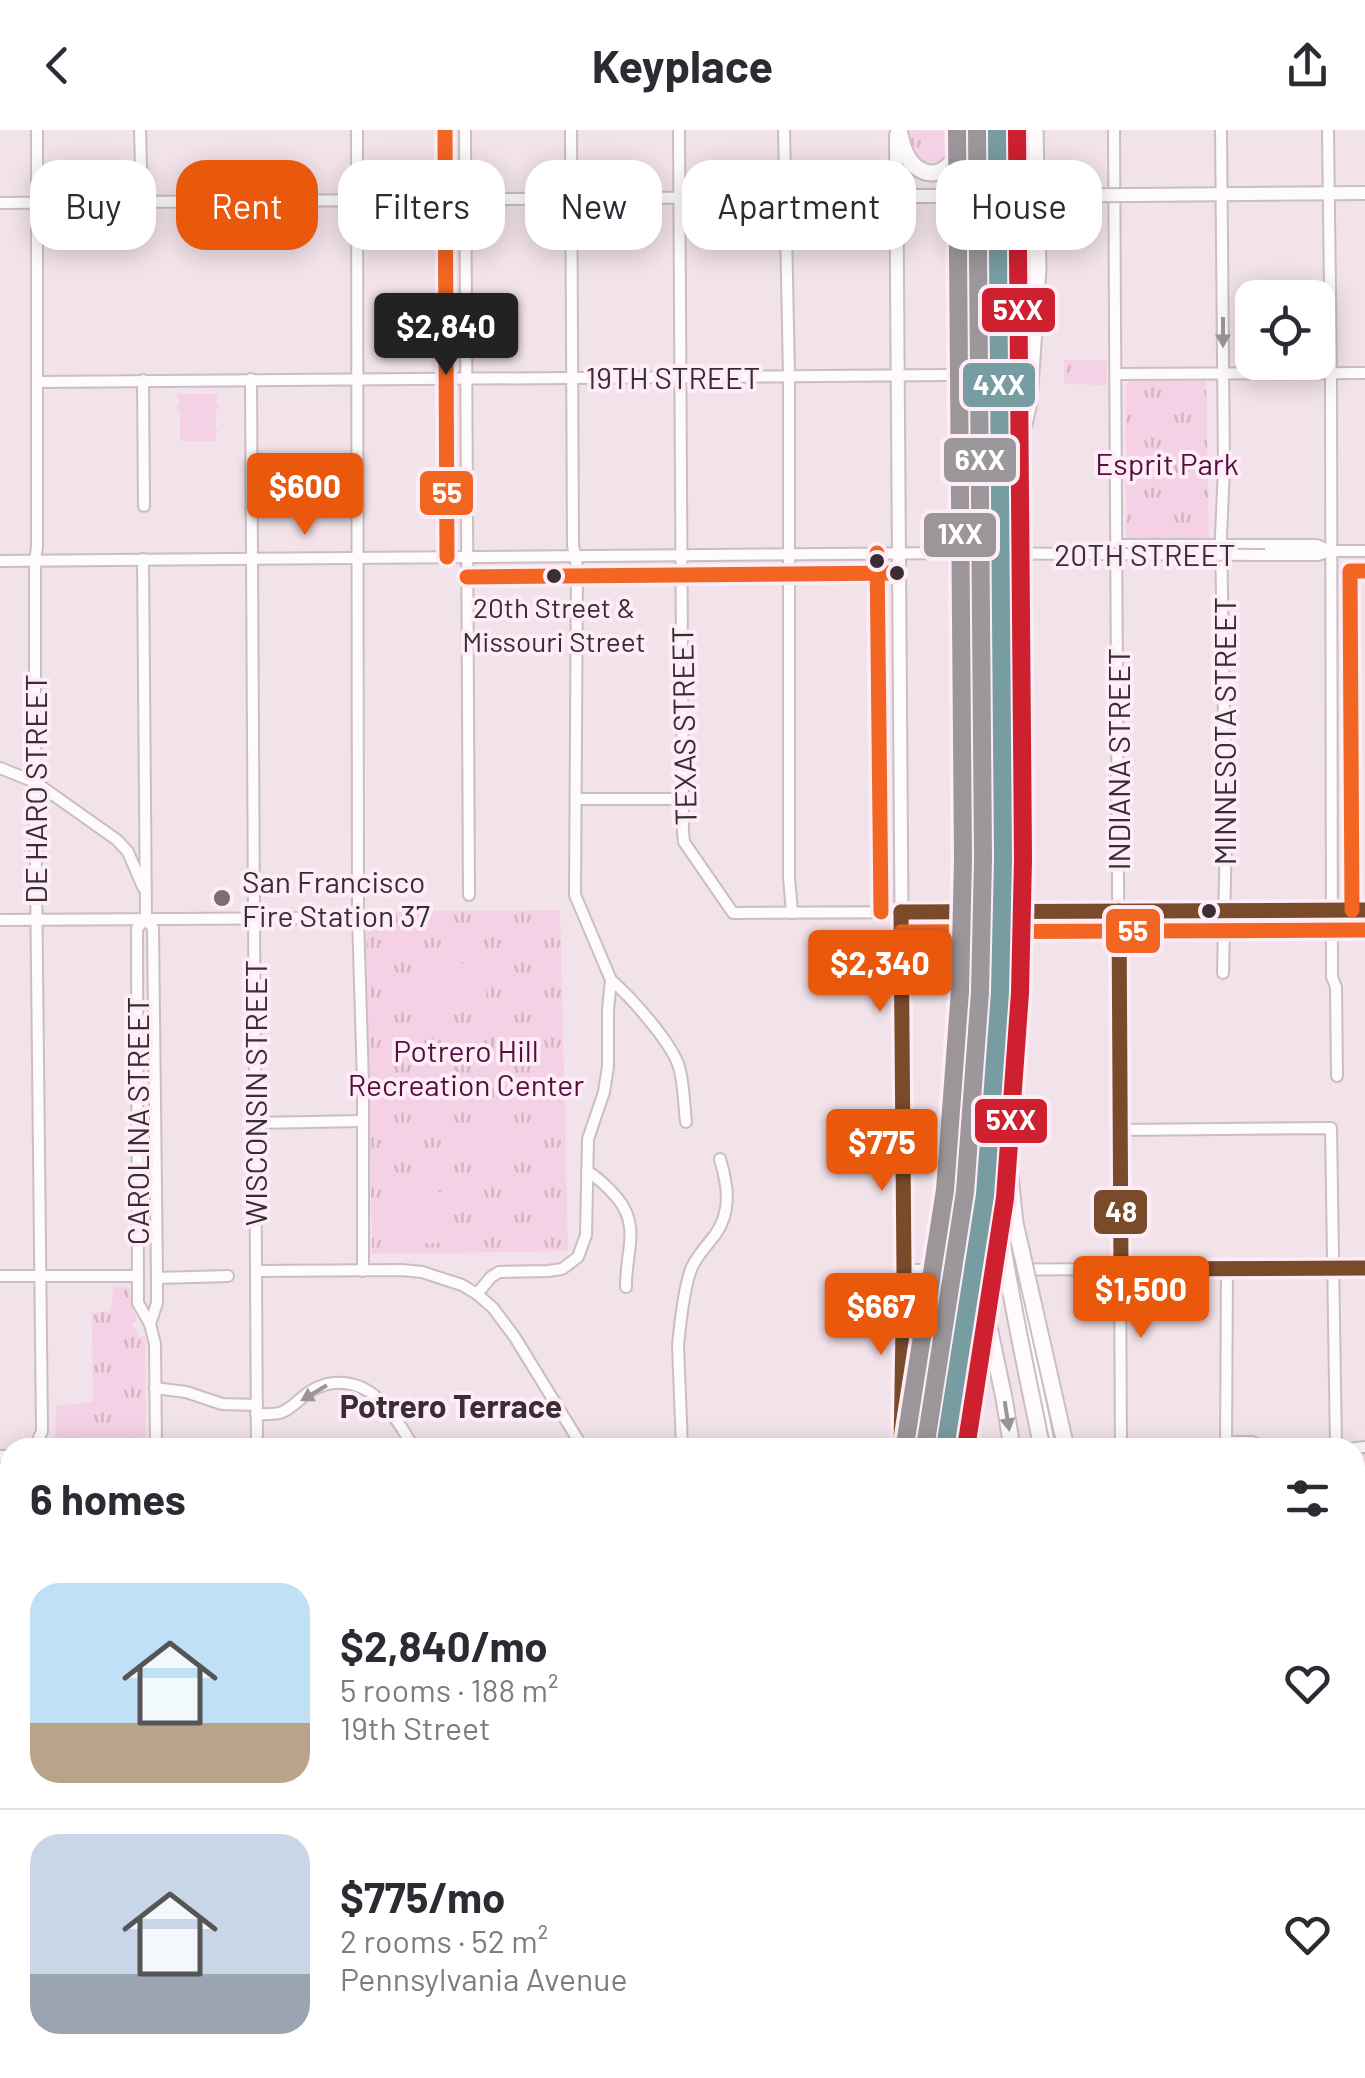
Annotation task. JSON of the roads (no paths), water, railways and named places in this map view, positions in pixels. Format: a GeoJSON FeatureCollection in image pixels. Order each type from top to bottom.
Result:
{"type":"FeatureCollection","features":[{"type":"Feature","properties":{"kind":"highway"},"geometry":{"type":"LineString","coordinates":[[897,130],[910,160],[923,171],[942,170],[957,158],[963,130]]}},
{"type":"Feature","properties":{"kind":"highway"},"geometry":{"type":"LineString","coordinates":[[963,130],[963,160]]}},
{"type":"Feature","properties":{"kind":"highway"},"geometry":{"type":"LineString","coordinates":[[963,130],[992,500]]}},
{"type":"Feature","properties":{"kind":"highway"},"geometry":{"type":"LineString","coordinates":[[1034,130],[1035,160]]}},
{"type":"Feature","properties":{"kind":"highway"},"geometry":{"type":"LineString","coordinates":[[1020,443],[1030,403],[1038,268],[1034,130]]}},
{"type":"Feature","properties":{"kind":"highway"},"geometry":{"type":"LineString","coordinates":[[970,1438],[960,1273],[964,1035],[988,736],[992,620],[985,137]]}},
{"type":"Feature","properties":{"kind":"highway"},"geometry":{"type":"LineString","coordinates":[[1014,137],[1020,620],[1000,968],[989,1081],[994,1186],[1010,1297],[1040,1438]]}},
{"type":"Feature","properties":{"kind":"highway"},"geometry":{"type":"LineString","coordinates":[[1000,968],[1008,1158],[1015,1222],[1064,1438]]}},
{"type":"Feature","properties":{"kind":"highway"},"geometry":{"type":"LineString","coordinates":[[962,1113],[974,1256],[1010,1438]]}},
{"type":"Feature","properties":{"kind":"main road"},"geometry":{"type":"LineString","coordinates":[[897,130],[897,160]]}},
{"type":"Feature","properties":{"kind":"main road"},"geometry":{"type":"LineString","coordinates":[[1102,196],[1365,193]]}},
{"type":"Feature","properties":{"kind":"main road"},"geometry":{"type":"LineString","coordinates":[[897,250],[902,1438]]}},
{"type":"Feature","properties":{"kind":"street","name":"DE HARO STREET"},"geometry":{"type":"LineString","coordinates":[[37,130],[37,160]]}},
{"type":"Feature","properties":{"kind":"street"},"geometry":{"type":"LineString","coordinates":[[140,130],[141,160]]}},
{"type":"Feature","properties":{"kind":"street"},"geometry":{"type":"LineString","coordinates":[[357,130],[357,160]]}},
{"type":"Feature","properties":{"kind":"street"},"geometry":{"type":"LineString","coordinates":[[464,130],[464,160]]}},
{"type":"Feature","properties":{"kind":"street"},"geometry":{"type":"LineString","coordinates":[[571,130],[571,160]]}},
{"type":"Feature","properties":{"kind":"street","name":"TEXAS STREET"},"geometry":{"type":"LineString","coordinates":[[679,130],[684,842],[733,914],[792,913]]}},
{"type":"Feature","properties":{"kind":"street"},"geometry":{"type":"LineString","coordinates":[[784,130],[784,160]]}},
{"type":"Feature","properties":{"kind":"street","name":"INDIANA STREET"},"geometry":{"type":"LineString","coordinates":[[1114,130],[1121,1438]]}},
{"type":"Feature","properties":{"kind":"street","name":"MINNESOTA STREET"},"geometry":{"type":"LineString","coordinates":[[1222,130],[1226,831],[1223,973]]}},
{"type":"Feature","properties":{"kind":"street"},"geometry":{"type":"LineString","coordinates":[[1328,130],[1330,280]]}},
{"type":"Feature","properties":{"kind":"street"},"geometry":{"type":"LineString","coordinates":[[662,197],[682,197]]}},
{"type":"Feature","properties":{"kind":"street"},"geometry":{"type":"LineString","coordinates":[[156,201],[338,199]]}},
{"type":"Feature","properties":{"kind":"street"},"geometry":{"type":"LineString","coordinates":[[0,203],[30,203]]}},
{"type":"Feature","properties":{"kind":"street","name":"DE HARO STREET"},"geometry":{"type":"LineString","coordinates":[[37,250],[34,782],[39,1438]]}},
{"type":"Feature","properties":{"kind":"street"},"geometry":{"type":"LineString","coordinates":[[357,250],[358,916],[363,1271]]}},
{"type":"Feature","properties":{"kind":"street"},"geometry":{"type":"LineString","coordinates":[[465,250],[469,895]]}},
{"type":"Feature","properties":{"kind":"street"},"geometry":{"type":"LineString","coordinates":[[477,1294],[499,1272],[548,1272],[562,1269],[578,1257],[586,1235],[588,1139],[606,1079],[611,980],[575,895],[578,566],[573,545],[572,250]]}},
{"type":"Feature","properties":{"kind":"street"},"geometry":{"type":"LineString","coordinates":[[786,250],[792,913],[1365,910]]}},
{"type":"Feature","properties":{"kind":"street"},"geometry":{"type":"LineString","coordinates":[[1335,373],[1365,372]]}},
{"type":"Feature","properties":{"kind":"street"},"geometry":{"type":"LineString","coordinates":[[1116,374],[1235,374]]}},
{"type":"Feature","properties":{"kind":"street","name":"19TH STREET"},"geometry":{"type":"LineString","coordinates":[[38,382],[948,375]]}},
{"type":"Feature","properties":{"kind":"street","name":"WISCONSIN STREET"},"geometry":{"type":"LineString","coordinates":[[251,379],[257,1438]]}},
{"type":"Feature","properties":{"kind":"street"},"geometry":{"type":"LineString","coordinates":[[143,380],[144,506]]}},
{"type":"Feature","properties":{"kind":"street"},"geometry":{"type":"LineString","coordinates":[[1331,380],[1332,977],[1336,987],[1337,1076]]}},
{"type":"Feature","properties":{"kind":"street","name":"20TH STREET"},"geometry":{"type":"LineString","coordinates":[[1118,545],[1317,545],[1330,551]]}},
{"type":"Feature","properties":{"kind":"street","name":"20TH STREET"},"geometry":{"type":"LineString","coordinates":[[0,560],[956,552],[1318,555],[1365,551]]}},
{"type":"Feature","properties":{"kind":"street","name":"CAROLINA STREET"},"geometry":{"type":"LineString","coordinates":[[143,559],[146,919],[152,928],[157,1278],[157,1303],[150,1324]]}},
{"type":"Feature","properties":{"kind":"street"},"geometry":{"type":"LineString","coordinates":[[0,768],[34,782],[116,840],[128,852],[146,898]]}},
{"type":"Feature","properties":{"kind":"street"},"geometry":{"type":"LineString","coordinates":[[576,799],[683,799]]}},
{"type":"Feature","properties":{"kind":"street"},"geometry":{"type":"LineString","coordinates":[[1004,911],[1015,969],[1014,1147],[1010,1176],[1014,1270],[1048,1438]]}},
{"type":"Feature","properties":{"kind":"street"},"geometry":{"type":"LineString","coordinates":[[0,920],[319,918]]}},
{"type":"Feature","properties":{"kind":"street","name":"CAROLINA STREET"},"geometry":{"type":"LineString","coordinates":[[146,919],[137,928],[138,1302],[155,1344],[156,1438]]}},
{"type":"Feature","properties":{"kind":"street"},"geometry":{"type":"LineString","coordinates":[[611,980],[657,1029],[676,1058],[686,1122]]}},
{"type":"Feature","properties":{"kind":"street"},"geometry":{"type":"LineString","coordinates":[[255,1123],[363,1121]]}},
{"type":"Feature","properties":{"kind":"street"},"geometry":{"type":"LineString","coordinates":[[1121,1130],[1331,1128],[1336,1438]]}},
{"type":"Feature","properties":{"kind":"street"},"geometry":{"type":"LineString","coordinates":[[682,1438],[680,1329],[691,1268],[719,1229],[726,1211],[720,1159]]}},
{"type":"Feature","properties":{"kind":"street"},"geometry":{"type":"LineString","coordinates":[[587,1172],[600,1179],[630,1216],[626,1287]]}},
{"type":"Feature","properties":{"kind":"street"},"geometry":{"type":"LineString","coordinates":[[904,1270],[1365,1268]]}},
{"type":"Feature","properties":{"kind":"street"},"geometry":{"type":"LineString","coordinates":[[1227,1269],[1227,1438]]}},
{"type":"Feature","properties":{"kind":"street"},"geometry":{"type":"LineString","coordinates":[[256,1271],[422,1272],[462,1285],[492,1308],[514,1336],[577,1438]]}},
{"type":"Feature","properties":{"kind":"street"},"geometry":{"type":"LineString","coordinates":[[0,1276],[138,1276]]}},
{"type":"Feature","properties":{"kind":"street"},"geometry":{"type":"LineString","coordinates":[[157,1278],[228,1276]]}},
{"type":"Feature","properties":{"kind":"street"},"geometry":{"type":"LineString","coordinates":[[155,1388],[186,1392],[272,1415],[285,1412],[304,1395],[327,1384],[355,1384],[378,1397],[408,1438]]}},
{"type":"Feature","properties":{"kind":"place","name":"20th Street & Missouri Street"},"geometry":{"type":"Point","coordinates":[554,576]}},
{"type":"Feature","properties":{"kind":"place","name":"San Francisco Fire Station 37"},"geometry":{"type":"Point","coordinates":[222,898]}},
{"type":"Feature","properties":{"kind":"district","name":"Potrero Terrace"},"geometry":{"type":"Point","coordinates":[451,1405]}},
{"type":"Feature","properties":{"kind":"park label","name":"Esprit Park"},"geometry":{"type":"Point","coordinates":[1167,463]}},
{"type":"Feature","properties":{"kind":"park label","name":"Potrero Hill Recreation Center"},"geometry":{"type":"Point","coordinates":[466,1067]}}]}
